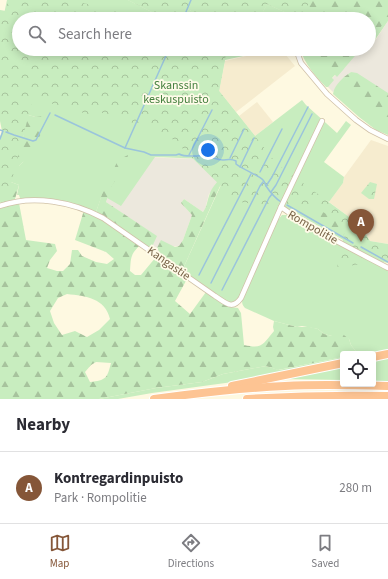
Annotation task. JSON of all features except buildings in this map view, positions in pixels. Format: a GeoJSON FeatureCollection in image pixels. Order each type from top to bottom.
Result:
{"type":"FeatureCollection","features":[{"type":"Feature","properties":{"kind":"highway"},"geometry":{"type":"LineString","coordinates":[[376,356],[388,354]]}},
{"type":"Feature","properties":{"kind":"highway"},"geometry":{"type":"LineString","coordinates":[[154,399],[202,392],[340,364]]}},
{"type":"Feature","properties":{"kind":"highway"},"geometry":{"type":"LineString","coordinates":[[202,392],[284,386],[388,386]]}},
{"type":"Feature","properties":{"kind":"highway"},"geometry":{"type":"LineString","coordinates":[[247,399],[286,396],[388,396]]}},
{"type":"Feature","properties":{"kind":"street"},"geometry":{"type":"LineString","coordinates":[[298,56],[301,63],[327,94],[356,120],[370,130],[388,138]]}},
{"type":"Feature","properties":{"kind":"street","name":"Rompolitie"},"geometry":{"type":"LineString","coordinates":[[322,121],[281,207],[339,242],[388,268]]}},
{"type":"Feature","properties":{"kind":"street","name":"Kangastie"},"geometry":{"type":"LineString","coordinates":[[0,206],[18,201],[50,200],[58,201],[94,213],[215,296],[232,305],[237,304],[241,298],[281,207]]}},
{"type":"Feature","properties":{"kind":"shaded area"},"geometry":{"type":"Polygon","coordinates":[[[388,21],[388,97],[351,72],[333,92],[326,85],[353,56],[376,56],[376,39],[388,21]]]}},
{"type":"Feature","properties":{"kind":"shaded area"},"geometry":{"type":"Polygon","coordinates":[[[246,56],[287,56],[295,66],[236,112],[219,91],[225,61],[246,56]]]}},
{"type":"Feature","properties":{"kind":"shaded area"},"geometry":{"type":"Polygon","coordinates":[[[257,102],[273,122],[255,136],[239,116],[257,102]]]}},
{"type":"Feature","properties":{"kind":"shaded area"},"geometry":{"type":"Polygon","coordinates":[[[371,140],[388,146],[388,244],[370,241],[360,225],[329,202],[343,183],[344,177],[371,140]]]}},
{"type":"Feature","properties":{"kind":"shaded area"},"geometry":{"type":"Polygon","coordinates":[[[128,155],[206,159],[225,175],[209,194],[203,212],[184,199],[181,203],[192,215],[183,240],[179,246],[157,248],[160,253],[151,249],[156,236],[106,202],[112,185],[128,155]]]}},
{"type":"Feature","properties":{"kind":"green space"},"geometry":{"type":"Polygon","coordinates":[[[7,0],[128,0],[152,12],[12,12],[12,56],[244,56],[225,60],[219,91],[255,136],[302,100],[337,133],[346,121],[351,125],[324,162],[344,177],[343,183],[329,202],[326,200],[354,246],[288,209],[294,177],[239,297],[237,300],[228,302],[182,271],[225,176],[206,159],[155,157],[121,206],[102,195],[96,212],[60,200],[23,200],[19,195],[17,195],[19,185],[8,181],[0,204],[0,156],[4,140],[0,67],[1,28],[7,0]],[[28,115],[24,135],[18,145],[19,166],[23,162],[36,117],[28,115]]]}},
{"type":"Feature","properties":{"kind":"green space","name":"Skanssin keskuspuisto"},"geometry":{"type":"Polygon","coordinates":[[[8,0],[68,0],[127,12],[12,12],[12,56],[226,56],[219,91],[277,164],[360,225],[370,241],[388,244],[388,263],[378,261],[337,268],[346,225],[314,207],[296,210],[240,202],[233,198],[175,141],[164,133],[100,112],[97,117],[33,98],[7,199],[0,201],[0,137],[2,131],[0,121],[0,10],[6,11],[8,0]]]}},
{"type":"Feature","properties":{"kind":"green space"},"geometry":{"type":"Polygon","coordinates":[[[128,0],[388,0],[388,17],[376,33],[376,12],[285,12],[267,4],[263,12],[193,12],[188,9],[186,12],[152,12],[128,0]]]}},
{"type":"Feature","properties":{"kind":"green space"},"geometry":{"type":"Polygon","coordinates":[[[128,0],[313,0],[301,12],[285,12],[267,4],[263,12],[193,12],[188,9],[186,12],[152,12],[128,0]]]}},
{"type":"Feature","properties":{"kind":"green space"},"geometry":{"type":"Polygon","coordinates":[[[388,0],[388,21],[376,39],[376,12],[323,12],[388,0]]]}},
{"type":"Feature","properties":{"kind":"green space"},"geometry":{"type":"Polygon","coordinates":[[[267,4],[285,12],[263,12],[267,4]]]}},
{"type":"Feature","properties":{"kind":"green space"},"geometry":{"type":"Polygon","coordinates":[[[188,9],[193,12],[186,12],[188,9]]]}},
{"type":"Feature","properties":{"kind":"green space"},"geometry":{"type":"Polygon","coordinates":[[[303,56],[353,56],[332,78],[334,80],[328,87],[326,87],[318,79],[303,56]]]}},
{"type":"Feature","properties":{"kind":"green space"},"geometry":{"type":"Polygon","coordinates":[[[317,56],[355,56],[337,77],[317,56]]]}},
{"type":"Feature","properties":{"kind":"green space"},"geometry":{"type":"Polygon","coordinates":[[[351,72],[357,73],[388,93],[388,128],[382,117],[378,113],[372,111],[351,90],[350,81],[344,77],[351,72]]]}},
{"type":"Feature","properties":{"kind":"green space"},"geometry":{"type":"Polygon","coordinates":[[[344,77],[388,97],[388,135],[376,130],[333,94],[336,87],[344,77]]]}},
{"type":"Feature","properties":{"kind":"green space"},"geometry":{"type":"Polygon","coordinates":[[[28,115],[36,117],[45,116],[48,120],[30,155],[19,166],[14,165],[18,145],[24,135],[16,130],[28,115]]]}},
{"type":"Feature","properties":{"kind":"green space"},"geometry":{"type":"Polygon","coordinates":[[[128,155],[125,168],[112,185],[106,202],[157,236],[151,249],[96,212],[102,194],[118,160],[128,155]]]}},
{"type":"Feature","properties":{"kind":"green space"},"geometry":{"type":"Polygon","coordinates":[[[225,175],[182,271],[160,253],[157,248],[161,240],[175,247],[179,246],[183,240],[192,215],[181,203],[184,199],[203,212],[211,190],[225,175]]]}},
{"type":"Feature","properties":{"kind":"green space"},"geometry":{"type":"Polygon","coordinates":[[[8,181],[19,185],[15,199],[0,204],[5,187],[8,181]]]}},
{"type":"Feature","properties":{"kind":"green space"},"geometry":{"type":"Polygon","coordinates":[[[370,182],[377,184],[374,199],[369,199],[361,193],[370,182]]]}},
{"type":"Feature","properties":{"kind":"green space"},"geometry":{"type":"Polygon","coordinates":[[[325,202],[355,224],[350,239],[319,221],[325,202]]]}},
{"type":"Feature","properties":{"kind":"green space"},"geometry":{"type":"Polygon","coordinates":[[[19,203],[26,240],[55,244],[57,251],[50,260],[47,268],[63,271],[70,264],[72,250],[78,250],[82,256],[96,262],[107,264],[114,259],[106,252],[75,240],[84,210],[95,215],[140,245],[134,251],[131,260],[130,271],[135,275],[141,275],[156,257],[187,279],[175,301],[190,314],[206,292],[230,307],[238,308],[241,313],[244,345],[262,345],[274,331],[274,321],[297,327],[310,327],[318,329],[324,334],[332,336],[337,332],[340,332],[349,339],[356,351],[340,351],[340,358],[278,370],[266,366],[223,374],[202,382],[156,388],[99,399],[0,399],[0,209],[19,203]],[[67,294],[58,298],[50,311],[54,323],[62,335],[75,331],[87,337],[99,330],[110,319],[104,307],[99,302],[88,297],[67,294]],[[96,362],[91,365],[85,372],[90,382],[105,378],[111,363],[96,362]]]}},
{"type":"Feature","properties":{"kind":"green space"},"geometry":{"type":"Polygon","coordinates":[[[282,215],[290,216],[388,271],[388,350],[376,353],[376,351],[356,351],[349,339],[324,334],[318,329],[302,326],[297,327],[274,321],[244,307],[242,302],[243,296],[278,220],[282,215]]]}},
{"type":"Feature","properties":{"kind":"green space"},"geometry":{"type":"Polygon","coordinates":[[[388,356],[388,381],[376,381],[376,359],[388,356]]]}},
{"type":"Feature","properties":{"kind":"green space"},"geometry":{"type":"Polygon","coordinates":[[[340,358],[340,361],[240,381],[118,399],[99,399],[156,388],[202,382],[223,374],[266,366],[279,370],[340,358]]]}},
{"type":"Feature","properties":{"kind":"green space"},"geometry":{"type":"Polygon","coordinates":[[[340,367],[340,380],[283,379],[340,367]]]}},
{"type":"Feature","properties":{"kind":"waterway"},"geometry":{"type":"LineString","coordinates":[[186,12],[191,0]]}},
{"type":"Feature","properties":{"kind":"waterway"},"geometry":{"type":"LineString","coordinates":[[125,148],[166,56]]}},
{"type":"Feature","properties":{"kind":"waterway"},"geometry":{"type":"LineString","coordinates":[[266,186],[308,107]]}},
{"type":"Feature","properties":{"kind":"waterway"},"geometry":{"type":"LineString","coordinates":[[189,155],[212,110]]}},
{"type":"Feature","properties":{"kind":"waterway"},"geometry":{"type":"LineString","coordinates":[[6,132],[33,141],[36,140],[50,113]]}},
{"type":"Feature","properties":{"kind":"waterway"},"geometry":{"type":"LineString","coordinates":[[271,192],[312,114]]}},
{"type":"Feature","properties":{"kind":"waterway"},"geometry":{"type":"LineString","coordinates":[[55,115],[125,148],[151,155],[179,154],[188,156],[207,156],[222,160],[234,160],[236,161],[236,164],[261,178],[271,193],[281,202]]}},
{"type":"Feature","properties":{"kind":"waterway"},"geometry":{"type":"LineString","coordinates":[[230,158],[244,129]]}},
{"type":"Feature","properties":{"kind":"waterway"},"geometry":{"type":"LineString","coordinates":[[260,172],[282,129]]}},
{"type":"Feature","properties":{"kind":"waterway"},"geometry":{"type":"LineString","coordinates":[[0,130],[3,131],[0,139]]}},
{"type":"Feature","properties":{"kind":"waterway"},"geometry":{"type":"LineString","coordinates":[[240,167],[254,138]]}},
{"type":"Feature","properties":{"kind":"waterway"},"geometry":{"type":"LineString","coordinates":[[199,275],[251,174]]}},
{"type":"Feature","properties":{"kind":"waterway"},"geometry":{"type":"LineString","coordinates":[[211,283],[263,182]]}},
{"type":"Feature","properties":{"kind":"waterway"},"geometry":{"type":"LineString","coordinates":[[222,290],[272,194]]}},
{"type":"Feature","properties":{"kind":"waterway"},"geometry":{"type":"LineString","coordinates":[[287,205],[353,243]]}},
{"type":"Feature","properties":{"kind":"waterway"},"geometry":{"type":"LineString","coordinates":[[361,247],[388,262]]}},
{"type":"Feature","properties":{"kind":"place","name":"Kontregardinpuisto"},"geometry":{"type":"Point","coordinates":[361,242]}}]}
